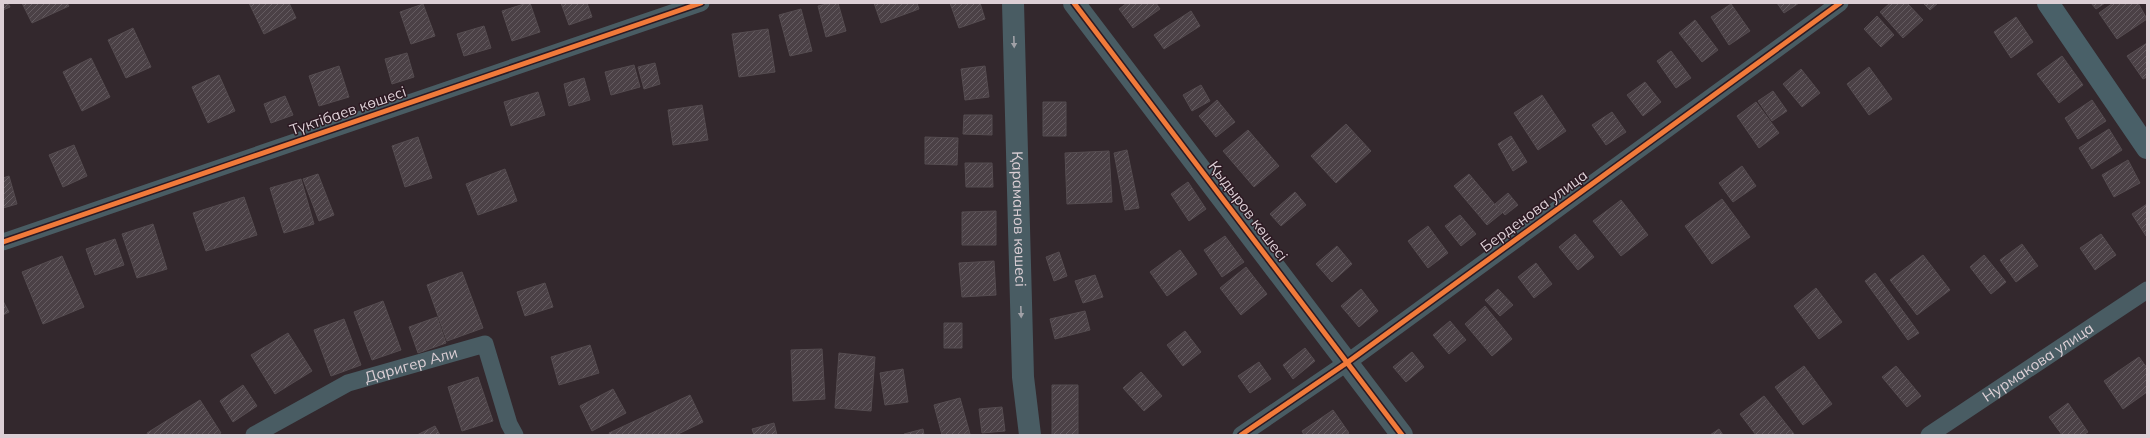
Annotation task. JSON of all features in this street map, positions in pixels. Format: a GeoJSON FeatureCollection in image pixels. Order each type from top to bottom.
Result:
{"type":"FeatureCollection","features":[{"type":"Feature","properties":{"kind":"main road"},"geometry":{"type":"LineString","coordinates":[[2048,3],[2147,148]]}},
{"type":"Feature","properties":{"kind":"street","name":"Түктібаев көшесі"},"geometry":{"type":"LineString","coordinates":[[3,242],[701,3]]}},
{"type":"Feature","properties":{"kind":"street","name":"Қараманов көшесі"},"geometry":{"type":"LineString","coordinates":[[1013,3],[1023,377],[1030,435]]}},
{"type":"Feature","properties":{"kind":"street","name":"Қыдыров көшесі"},"geometry":{"type":"LineString","coordinates":[[1074,3],[1402,435]]}},
{"type":"Feature","properties":{"kind":"street","name":"Берденова улица"},"geometry":{"type":"LineString","coordinates":[[1241,435],[1348,362],[1840,3]]}},
{"type":"Feature","properties":{"kind":"street","name":"Нурмакова улица"},"geometry":{"type":"LineString","coordinates":[[1929,435],[2147,290]]}},
{"type":"Feature","properties":{"kind":"street","name":"Даригер Али"},"geometry":{"type":"LineString","coordinates":[[254,435],[348,383],[485,344],[509,424],[515,435]]}},
{"type":"Feature","properties":{"kind":"building"},"geometry":{"type":"Polygon","coordinates":[[[3,3],[8,3],[10,7],[3,10],[3,3]]]}},
{"type":"Feature","properties":{"kind":"building"},"geometry":{"type":"Polygon","coordinates":[[[22,3],[67,3],[69,6],[32,23],[22,3]]]}},
{"type":"Feature","properties":{"kind":"building"},"geometry":{"type":"Polygon","coordinates":[[[249,3],[289,3],[296,18],[264,34],[249,3]]]}},
{"type":"Feature","properties":{"kind":"building"},"geometry":{"type":"Polygon","coordinates":[[[530,3],[540,32],[512,41],[502,11],[530,3]]]}},
{"type":"Feature","properties":{"kind":"building"},"geometry":{"type":"Polygon","coordinates":[[[561,3],[587,3],[592,17],[569,25],[561,3]]]}},
{"type":"Feature","properties":{"kind":"building"},"geometry":{"type":"Polygon","coordinates":[[[838,3],[846,31],[826,37],[818,6],[838,3]]]}},
{"type":"Feature","properties":{"kind":"building"},"geometry":{"type":"Polygon","coordinates":[[[874,3],[917,3],[919,9],[881,23],[874,3]]]}},
{"type":"Feature","properties":{"kind":"building"},"geometry":{"type":"Polygon","coordinates":[[[950,3],[980,3],[985,19],[959,28],[950,3]]]}},
{"type":"Feature","properties":{"kind":"building"},"geometry":{"type":"Polygon","coordinates":[[[1127,3],[1156,3],[1160,9],[1133,28],[1119,9],[1127,3]]]}},
{"type":"Feature","properties":{"kind":"building"},"geometry":{"type":"Polygon","coordinates":[[[1777,3],[1799,3],[1784,13],[1777,3]]]}},
{"type":"Feature","properties":{"kind":"building"},"geometry":{"type":"Polygon","coordinates":[[[1890,3],[1907,3],[1923,20],[1903,38],[1880,12],[1890,3]]]}},
{"type":"Feature","properties":{"kind":"building"},"geometry":{"type":"Polygon","coordinates":[[[1923,3],[1938,3],[1930,10],[1923,3]]]}},
{"type":"Feature","properties":{"kind":"building"},"geometry":{"type":"Polygon","coordinates":[[[2091,3],[2105,3],[2096,9],[2091,3]]]}},
{"type":"Feature","properties":{"kind":"building"},"geometry":{"type":"Polygon","coordinates":[[[2113,3],[2138,3],[2147,19],[2117,39],[2099,13],[2113,3]]]}},
{"type":"Feature","properties":{"kind":"building"},"geometry":{"type":"Polygon","coordinates":[[[423,4],[435,36],[411,44],[400,12],[423,4]]]}},
{"type":"Feature","properties":{"kind":"building"},"geometry":{"type":"Polygon","coordinates":[[[1731,4],[1750,31],[1729,45],[1711,17],[1731,4]]]}},
{"type":"Feature","properties":{"kind":"building"},"geometry":{"type":"Polygon","coordinates":[[[801,9],[812,51],[790,56],[779,15],[801,9]]]}},
{"type":"Feature","properties":{"kind":"building"},"geometry":{"type":"Polygon","coordinates":[[[1191,11],[1200,26],[1164,49],[1154,35],[1191,11]]]}},
{"type":"Feature","properties":{"kind":"building"},"geometry":{"type":"Polygon","coordinates":[[[1877,16],[1894,35],[1881,47],[1864,29],[1877,16]]]}},
{"type":"Feature","properties":{"kind":"building"},"geometry":{"type":"Polygon","coordinates":[[[2016,17],[2033,42],[2011,58],[1994,32],[2016,17]]]}},
{"type":"Feature","properties":{"kind":"building"},"geometry":{"type":"Polygon","coordinates":[[[1695,20],[1718,50],[1702,62],[1679,33],[1695,20]]]}},
{"type":"Feature","properties":{"kind":"building"},"geometry":{"type":"Polygon","coordinates":[[[484,26],[491,48],[464,56],[457,34],[484,26]]]}},
{"type":"Feature","properties":{"kind":"building"},"geometry":{"type":"Polygon","coordinates":[[[133,28],[151,67],[126,78],[108,40],[133,28]]]}},
{"type":"Feature","properties":{"kind":"building"},"geometry":{"type":"Polygon","coordinates":[[[768,29],[775,72],[739,77],[732,34],[768,29]]]}},
{"type":"Feature","properties":{"kind":"building"},"geometry":{"type":"Polygon","coordinates":[[[2147,43],[2147,77],[2143,79],[2127,56],[2147,43]]]}},
{"type":"Feature","properties":{"kind":"building"},"geometry":{"type":"Polygon","coordinates":[[[1671,51],[1691,78],[1676,88],[1657,61],[1671,51]]]}},
{"type":"Feature","properties":{"kind":"building"},"geometry":{"type":"Polygon","coordinates":[[[407,53],[414,77],[392,84],[385,59],[407,53]]]}},
{"type":"Feature","properties":{"kind":"building"},"geometry":{"type":"Polygon","coordinates":[[[2062,56],[2083,85],[2059,103],[2037,74],[2062,56]]]}},
{"type":"Feature","properties":{"kind":"building"},"geometry":{"type":"Polygon","coordinates":[[[91,58],[110,97],[82,111],[63,72],[91,58]]]}},
{"type":"Feature","properties":{"kind":"building"},"geometry":{"type":"Polygon","coordinates":[[[655,63],[660,84],[644,89],[638,67],[655,63]]]}},
{"type":"Feature","properties":{"kind":"building"},"geometry":{"type":"Polygon","coordinates":[[[634,65],[640,87],[611,95],[605,72],[634,65]]]}},
{"type":"Feature","properties":{"kind":"building"},"geometry":{"type":"Polygon","coordinates":[[[339,66],[349,97],[319,106],[309,76],[339,66]]]}},
{"type":"Feature","properties":{"kind":"building"},"geometry":{"type":"Polygon","coordinates":[[[985,66],[989,97],[965,100],[961,69],[985,66]]]}},
{"type":"Feature","properties":{"kind":"building"},"geometry":{"type":"Polygon","coordinates":[[[1869,67],[1892,99],[1869,115],[1847,84],[1869,67]]]}},
{"type":"Feature","properties":{"kind":"building"},"geometry":{"type":"Polygon","coordinates":[[[1801,69],[1820,93],[1802,107],[1783,84],[1801,69]]]}},
{"type":"Feature","properties":{"kind":"building"},"geometry":{"type":"Polygon","coordinates":[[[219,75],[235,111],[208,123],[192,87],[219,75]]]}},
{"type":"Feature","properties":{"kind":"building"},"geometry":{"type":"Polygon","coordinates":[[[584,78],[590,100],[569,106],[564,84],[584,78]]]}},
{"type":"Feature","properties":{"kind":"building"},"geometry":{"type":"Polygon","coordinates":[[[1645,82],[1661,102],[1643,116],[1627,95],[1645,82]]]}},
{"type":"Feature","properties":{"kind":"building"},"geometry":{"type":"Polygon","coordinates":[[[1201,85],[1210,101],[1192,111],[1183,95],[1201,85]]]}},
{"type":"Feature","properties":{"kind":"building"},"geometry":{"type":"Polygon","coordinates":[[[1773,91],[1787,111],[1772,121],[1758,101],[1773,91]]]}},
{"type":"Feature","properties":{"kind":"building"},"geometry":{"type":"Polygon","coordinates":[[[538,92],[545,115],[511,126],[504,102],[538,92]]]}},
{"type":"Feature","properties":{"kind":"building"},"geometry":{"type":"Polygon","coordinates":[[[1542,95],[1566,131],[1538,150],[1514,113],[1542,95]]]}},
{"type":"Feature","properties":{"kind":"building"},"geometry":{"type":"Polygon","coordinates":[[[285,96],[293,115],[271,123],[264,104],[285,96]]]}},
{"type":"Feature","properties":{"kind":"building"},"geometry":{"type":"Polygon","coordinates":[[[1217,100],[1235,122],[1216,137],[1199,116],[1217,100]]]}},
{"type":"Feature","properties":{"kind":"building"},"geometry":{"type":"Polygon","coordinates":[[[2092,100],[2106,121],[2078,139],[2065,118],[2092,100]]]}},
{"type":"Feature","properties":{"kind":"building"},"geometry":{"type":"Polygon","coordinates":[[[1043,102],[1066,102],[1066,136],[1043,136],[1043,102]]]}},
{"type":"Feature","properties":{"kind":"building"},"geometry":{"type":"Polygon","coordinates":[[[1756,102],[1779,133],[1759,148],[1737,116],[1756,102]]]}},
{"type":"Feature","properties":{"kind":"building"},"geometry":{"type":"Polygon","coordinates":[[[702,105],[708,140],[673,145],[668,110],[702,105]]]}},
{"type":"Feature","properties":{"kind":"building"},"geometry":{"type":"Polygon","coordinates":[[[1612,112],[1626,132],[1606,145],[1592,125],[1612,112]]]}},
{"type":"Feature","properties":{"kind":"building"},"geometry":{"type":"Polygon","coordinates":[[[964,115],[992,115],[992,135],[963,134],[964,115]]]}},
{"type":"Feature","properties":{"kind":"building"},"geometry":{"type":"Polygon","coordinates":[[[1346,124],[1371,151],[1336,183],[1311,156],[1346,124]]]}},
{"type":"Feature","properties":{"kind":"building"},"geometry":{"type":"Polygon","coordinates":[[[2109,129],[2122,150],[2092,169],[2079,148],[2109,129]]]}},
{"type":"Feature","properties":{"kind":"building"},"geometry":{"type":"Polygon","coordinates":[[[1248,130],[1279,166],[1254,187],[1223,151],[1248,130]]]}},
{"type":"Feature","properties":{"kind":"building"},"geometry":{"type":"Polygon","coordinates":[[[1511,136],[1527,162],[1513,171],[1498,144],[1511,136]]]}},
{"type":"Feature","properties":{"kind":"building"},"geometry":{"type":"Polygon","coordinates":[[[418,137],[432,178],[405,187],[392,146],[418,137]]]}},
{"type":"Feature","properties":{"kind":"building"},"geometry":{"type":"Polygon","coordinates":[[[925,137],[958,138],[957,165],[925,164],[925,137]]]}},
{"type":"Feature","properties":{"kind":"building"},"geometry":{"type":"Polygon","coordinates":[[[74,145],[87,176],[63,187],[49,155],[74,145]]]}},
{"type":"Feature","properties":{"kind":"building"},"geometry":{"type":"Polygon","coordinates":[[[1127,150],[1139,208],[1125,210],[1114,153],[1127,150]]]}},
{"type":"Feature","properties":{"kind":"building"},"geometry":{"type":"Polygon","coordinates":[[[1109,151],[1112,202],[1067,204],[1065,153],[1109,151]]]}},
{"type":"Feature","properties":{"kind":"building"},"geometry":{"type":"Polygon","coordinates":[[[2128,160],[2140,183],[2114,197],[2102,175],[2128,160]]]}},
{"type":"Feature","properties":{"kind":"building"},"geometry":{"type":"Polygon","coordinates":[[[965,163],[992,163],[993,187],[966,187],[965,163]]]}},
{"type":"Feature","properties":{"kind":"building"},"geometry":{"type":"Polygon","coordinates":[[[1742,166],[1756,186],[1733,202],[1719,183],[1742,166]]]}},
{"type":"Feature","properties":{"kind":"building"},"geometry":{"type":"Polygon","coordinates":[[[505,169],[517,201],[478,215],[466,184],[505,169]]]}},
{"type":"Feature","properties":{"kind":"building"},"geometry":{"type":"Polygon","coordinates":[[[318,174],[334,215],[319,221],[303,179],[318,174]]]}},
{"type":"Feature","properties":{"kind":"building"},"geometry":{"type":"Polygon","coordinates":[[[1469,174],[1502,213],[1487,225],[1454,186],[1469,174]]]}},
{"type":"Feature","properties":{"kind":"building"},"geometry":{"type":"Polygon","coordinates":[[[9,176],[17,204],[3,208],[3,178],[9,176]]]}},
{"type":"Feature","properties":{"kind":"building"},"geometry":{"type":"Polygon","coordinates":[[[301,179],[314,224],[284,233],[270,188],[301,179]]]}},
{"type":"Feature","properties":{"kind":"building"},"geometry":{"type":"Polygon","coordinates":[[[1188,182],[1206,209],[1189,221],[1171,194],[1188,182]]]}},
{"type":"Feature","properties":{"kind":"building"},"geometry":{"type":"Polygon","coordinates":[[[1295,192],[1306,205],[1281,226],[1270,214],[1295,192]]]}},
{"type":"Feature","properties":{"kind":"building"},"geometry":{"type":"Polygon","coordinates":[[[1508,193],[1518,205],[1505,215],[1495,204],[1508,193]]]}},
{"type":"Feature","properties":{"kind":"building"},"geometry":{"type":"Polygon","coordinates":[[[244,197],[257,235],[206,251],[193,213],[244,197]]]}},
{"type":"Feature","properties":{"kind":"building"},"geometry":{"type":"Polygon","coordinates":[[[1722,199],[1750,237],[1712,264],[1685,226],[1722,199]]]}},
{"type":"Feature","properties":{"kind":"building"},"geometry":{"type":"Polygon","coordinates":[[[1621,200],[1648,235],[1621,256],[1593,221],[1621,200]]]}},
{"type":"Feature","properties":{"kind":"building"},"geometry":{"type":"Polygon","coordinates":[[[2147,204],[2147,236],[2146,236],[2132,214],[2147,204]]]}},
{"type":"Feature","properties":{"kind":"building"},"geometry":{"type":"Polygon","coordinates":[[[996,211],[996,245],[962,245],[962,212],[996,211]]]}},
{"type":"Feature","properties":{"kind":"building"},"geometry":{"type":"Polygon","coordinates":[[[1460,215],[1476,234],[1461,246],[1445,226],[1460,215]]]}},
{"type":"Feature","properties":{"kind":"building"},"geometry":{"type":"Polygon","coordinates":[[[153,224],[167,269],[137,278],[122,234],[153,224]]]}},
{"type":"Feature","properties":{"kind":"building"},"geometry":{"type":"Polygon","coordinates":[[[1428,226],[1448,253],[1428,268],[1408,241],[1428,226]]]}},
{"type":"Feature","properties":{"kind":"building"},"geometry":{"type":"Polygon","coordinates":[[[1575,234],[1594,257],[1578,270],[1559,247],[1575,234]]]}},
{"type":"Feature","properties":{"kind":"building"},"geometry":{"type":"Polygon","coordinates":[[[2101,234],[2116,255],[2095,270],[2080,248],[2101,234]]]}},
{"type":"Feature","properties":{"kind":"building"},"geometry":{"type":"Polygon","coordinates":[[[1225,236],[1244,262],[1222,277],[1204,250],[1225,236]]]}},
{"type":"Feature","properties":{"kind":"building"},"geometry":{"type":"Polygon","coordinates":[[[115,239],[124,265],[95,275],[86,249],[115,239]]]}},
{"type":"Feature","properties":{"kind":"building"},"geometry":{"type":"Polygon","coordinates":[[[2022,244],[2038,266],[2016,282],[2000,260],[2022,244]]]}},
{"type":"Feature","properties":{"kind":"building"},"geometry":{"type":"Polygon","coordinates":[[[1337,246],[1352,264],[1332,282],[1316,264],[1337,246]]]}},
{"type":"Feature","properties":{"kind":"building"},"geometry":{"type":"Polygon","coordinates":[[[1180,250],[1197,274],[1167,296],[1150,272],[1180,250]]]}},
{"type":"Feature","properties":{"kind":"building"},"geometry":{"type":"Polygon","coordinates":[[[1059,252],[1067,276],[1054,281],[1046,257],[1059,252]]]}},
{"type":"Feature","properties":{"kind":"building"},"geometry":{"type":"Polygon","coordinates":[[[1923,255],[1950,290],[1917,315],[1890,280],[1923,255]]]}},
{"type":"Feature","properties":{"kind":"building"},"geometry":{"type":"Polygon","coordinates":[[[1984,255],[2006,282],[1991,294],[1970,267],[1984,255]]]}},
{"type":"Feature","properties":{"kind":"building"},"geometry":{"type":"Polygon","coordinates":[[[62,256],[84,307],[43,324],[22,272],[62,256]]]}},
{"type":"Feature","properties":{"kind":"building"},"geometry":{"type":"Polygon","coordinates":[[[994,261],[996,295],[962,297],[959,263],[994,261]]]}},
{"type":"Feature","properties":{"kind":"building"},"geometry":{"type":"Polygon","coordinates":[[[1536,263],[1552,284],[1534,298],[1518,277],[1536,263]]]}},
{"type":"Feature","properties":{"kind":"building"},"geometry":{"type":"Polygon","coordinates":[[[1246,267],[1267,294],[1241,315],[1220,288],[1246,267]]]}},
{"type":"Feature","properties":{"kind":"building"},"geometry":{"type":"Polygon","coordinates":[[[462,272],[483,328],[447,341],[427,285],[462,272]]]}},
{"type":"Feature","properties":{"kind":"building"},"geometry":{"type":"Polygon","coordinates":[[[1875,273],[1919,333],[1908,340],[1865,281],[1875,273]]]}},
{"type":"Feature","properties":{"kind":"building"},"geometry":{"type":"Polygon","coordinates":[[[1095,275],[1103,297],[1083,303],[1075,281],[1095,275]]]}},
{"type":"Feature","properties":{"kind":"building"},"geometry":{"type":"Polygon","coordinates":[[[545,283],[553,307],[525,316],[517,292],[545,283]]]}},
{"type":"Feature","properties":{"kind":"building"},"geometry":{"type":"Polygon","coordinates":[[[1816,288],[1842,322],[1819,339],[1794,306],[1816,288]]]}},
{"type":"Feature","properties":{"kind":"building"},"geometry":{"type":"Polygon","coordinates":[[[1361,289],[1378,311],[1359,327],[1341,306],[1361,289]]]}},
{"type":"Feature","properties":{"kind":"building"},"geometry":{"type":"Polygon","coordinates":[[[1498,289],[1513,305],[1500,316],[1485,300],[1498,289]]]}},
{"type":"Feature","properties":{"kind":"building"},"geometry":{"type":"Polygon","coordinates":[[[3,301],[9,312],[3,315],[3,301]]]}},
{"type":"Feature","properties":{"kind":"building"},"geometry":{"type":"Polygon","coordinates":[[[383,301],[401,350],[372,360],[354,312],[383,301]]]}},
{"type":"Feature","properties":{"kind":"building"},"geometry":{"type":"Polygon","coordinates":[[[1485,306],[1512,339],[1492,356],[1465,324],[1485,306]]]}},
{"type":"Feature","properties":{"kind":"building"},"geometry":{"type":"Polygon","coordinates":[[[1085,311],[1090,330],[1055,339],[1050,319],[1085,311]]]}},
{"type":"Feature","properties":{"kind":"building"},"geometry":{"type":"Polygon","coordinates":[[[437,317],[446,343],[418,353],[409,327],[437,317]]]}},
{"type":"Feature","properties":{"kind":"building"},"geometry":{"type":"Polygon","coordinates":[[[344,319],[361,365],[331,376],[314,330],[344,319]]]}},
{"type":"Feature","properties":{"kind":"building"},"geometry":{"type":"Polygon","coordinates":[[[1450,321],[1466,340],[1449,354],[1433,335],[1450,321]]]}},
{"type":"Feature","properties":{"kind":"building"},"geometry":{"type":"Polygon","coordinates":[[[944,323],[962,323],[962,348],[944,348],[944,323]]]}},
{"type":"Feature","properties":{"kind":"building"},"geometry":{"type":"Polygon","coordinates":[[[1185,331],[1201,352],[1183,366],[1167,345],[1185,331]]]}},
{"type":"Feature","properties":{"kind":"building"},"geometry":{"type":"Polygon","coordinates":[[[288,333],[312,371],[275,394],[251,355],[288,333]]]}},
{"type":"Feature","properties":{"kind":"building"},"geometry":{"type":"Polygon","coordinates":[[[590,345],[599,373],[559,385],[551,357],[590,345]]]}},
{"type":"Feature","properties":{"kind":"building"},"geometry":{"type":"Polygon","coordinates":[[[1305,348],[1315,361],[1293,379],[1283,365],[1305,348]]]}},
{"type":"Feature","properties":{"kind":"building"},"geometry":{"type":"Polygon","coordinates":[[[822,349],[825,399],[793,401],[791,350],[822,349]]]}},
{"type":"Feature","properties":{"kind":"building"},"geometry":{"type":"Polygon","coordinates":[[[1412,352],[1424,367],[1406,382],[1393,367],[1412,352]]]}},
{"type":"Feature","properties":{"kind":"building"},"geometry":{"type":"Polygon","coordinates":[[[839,353],[875,357],[871,411],[835,408],[839,353]]]}},
{"type":"Feature","properties":{"kind":"building"},"geometry":{"type":"Polygon","coordinates":[[[2139,357],[2147,368],[2147,392],[2123,409],[2104,381],[2139,357]]]}},
{"type":"Feature","properties":{"kind":"building"},"geometry":{"type":"Polygon","coordinates":[[[1259,362],[1271,379],[1250,393],[1238,376],[1259,362]]]}},
{"type":"Feature","properties":{"kind":"building"},"geometry":{"type":"Polygon","coordinates":[[[1804,366],[1832,404],[1803,425],[1775,387],[1804,366]]]}},
{"type":"Feature","properties":{"kind":"building"},"geometry":{"type":"Polygon","coordinates":[[[1896,366],[1921,396],[1907,407],[1882,377],[1896,366]]]}},
{"type":"Feature","properties":{"kind":"building"},"geometry":{"type":"Polygon","coordinates":[[[903,369],[908,402],[885,405],[880,373],[903,369]]]}},
{"type":"Feature","properties":{"kind":"building"},"geometry":{"type":"Polygon","coordinates":[[[1141,372],[1162,396],[1144,411],[1123,388],[1141,372]]]}},
{"type":"Feature","properties":{"kind":"building"},"geometry":{"type":"Polygon","coordinates":[[[478,377],[493,421],[462,431],[448,387],[478,377]]]}},
{"type":"Feature","properties":{"kind":"building"},"geometry":{"type":"Polygon","coordinates":[[[243,385],[257,406],[233,422],[220,401],[243,385]]]}},
{"type":"Feature","properties":{"kind":"building"},"geometry":{"type":"Polygon","coordinates":[[[1052,385],[1078,385],[1078,435],[1052,435],[1052,385]]]}},
{"type":"Feature","properties":{"kind":"building"},"geometry":{"type":"Polygon","coordinates":[[[613,389],[626,413],[592,431],[580,406],[613,389]]]}},
{"type":"Feature","properties":{"kind":"building"},"geometry":{"type":"Polygon","coordinates":[[[690,395],[703,422],[676,435],[610,435],[609,433],[690,395]]]}},
{"type":"Feature","properties":{"kind":"building"},"geometry":{"type":"Polygon","coordinates":[[[1764,396],[1794,434],[1793,435],[1756,435],[1740,414],[1764,396]]]}},
{"type":"Feature","properties":{"kind":"building"},"geometry":{"type":"Polygon","coordinates":[[[960,398],[970,434],[942,435],[934,405],[960,398]]]}},
{"type":"Feature","properties":{"kind":"building"},"geometry":{"type":"Polygon","coordinates":[[[200,400],[221,433],[217,435],[148,435],[147,433],[200,400]]]}},
{"type":"Feature","properties":{"kind":"building"},"geometry":{"type":"Polygon","coordinates":[[[2068,403],[2088,432],[2083,435],[2062,435],[2049,417],[2068,403]]]}},
{"type":"Feature","properties":{"kind":"building"},"geometry":{"type":"Polygon","coordinates":[[[1002,407],[1005,431],[982,433],[979,409],[1002,407]]]}},
{"type":"Feature","properties":{"kind":"building"},"geometry":{"type":"Polygon","coordinates":[[[1333,410],[1349,433],[1345,435],[1304,435],[1302,431],[1333,410]]]}},
{"type":"Feature","properties":{"kind":"building"},"geometry":{"type":"Polygon","coordinates":[[[774,423],[777,435],[754,435],[752,429],[774,423]]]}},
{"type":"Feature","properties":{"kind":"building"},"geometry":{"type":"Polygon","coordinates":[[[435,426],[440,435],[417,435],[435,426]]]}},
{"type":"Feature","properties":{"kind":"building"},"geometry":{"type":"Polygon","coordinates":[[[923,429],[924,435],[904,435],[904,434],[923,429]]]}},
{"type":"Feature","properties":{"kind":"building"},"geometry":{"type":"Polygon","coordinates":[[[1719,429],[1723,435],[1710,435],[1719,429]]]}},
{"type":"Feature","properties":{"kind":"cycle path"},"geometry":{"type":"LineString","coordinates":[[3,242],[701,3]]}},
{"type":"Feature","properties":{"kind":"cycle path"},"geometry":{"type":"LineString","coordinates":[[1074,3],[1402,435]]}},
{"type":"Feature","properties":{"kind":"cycle path"},"geometry":{"type":"LineString","coordinates":[[1241,435],[1348,362],[1840,3]]}}]}
